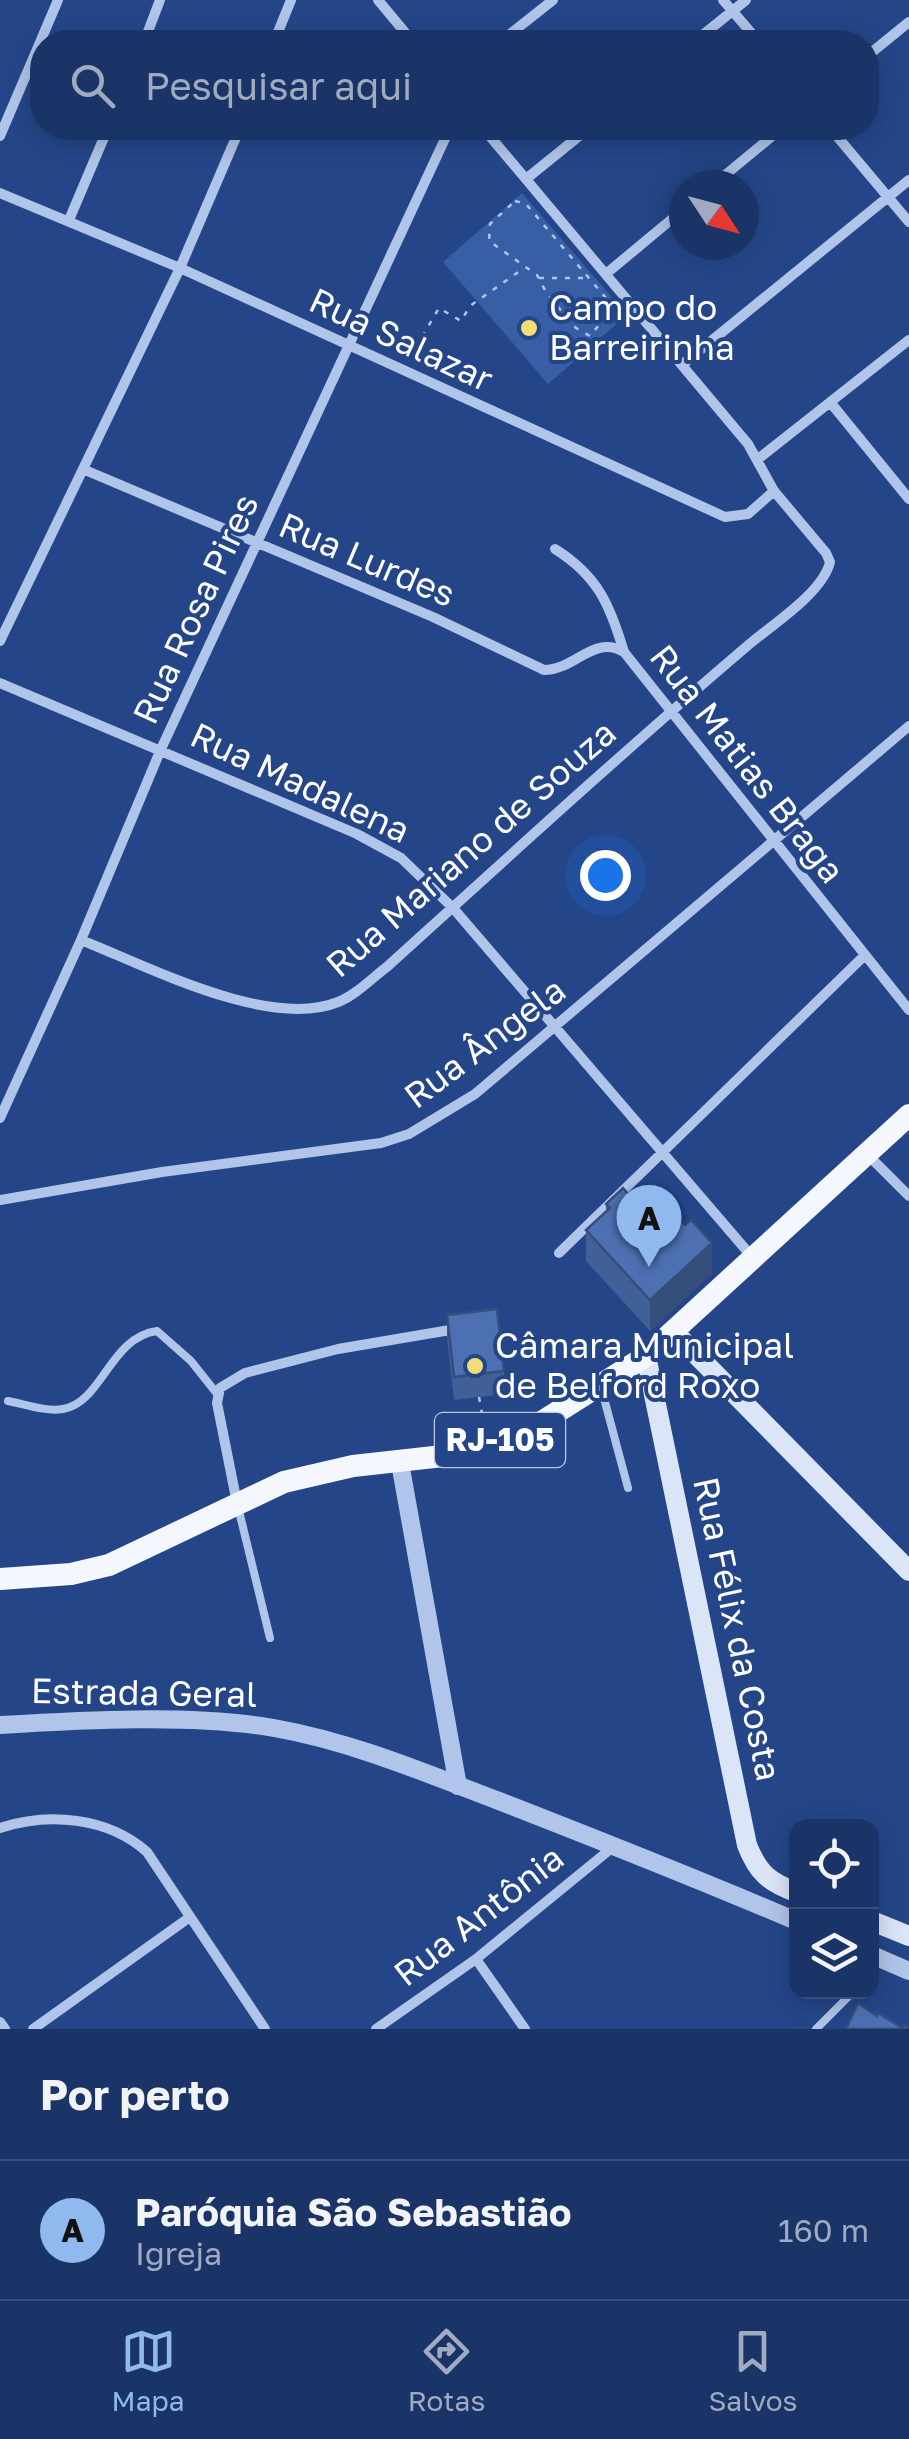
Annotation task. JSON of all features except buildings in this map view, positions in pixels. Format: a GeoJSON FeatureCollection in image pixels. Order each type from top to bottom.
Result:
{"type":"FeatureCollection","features":[{"type":"Feature","properties":{"kind":"main road","name":"RJ-105"},"geometry":{"type":"LineString","coordinates":[[0,1579],[71,1574],[109,1564],[262,1491],[304,1476],[353,1466],[452,1455],[500,1440],[569,1406],[646,1356],[675,1332],[909,1115]]}},
{"type":"Feature","properties":{"kind":"main road"},"geometry":{"type":"LineString","coordinates":[[675,1332],[909,1571]]}},
{"type":"Feature","properties":{"kind":"main road","name":"Rua Félix da Costa"},"geometry":{"type":"LineString","coordinates":[[646,1356],[748,1846],[762,1875],[789,1888]]}},
{"type":"Feature","properties":{"kind":"main road"},"geometry":{"type":"LineString","coordinates":[[879,1924],[909,1936]]}},
{"type":"Feature","properties":{"kind":"street"},"geometry":{"type":"LineString","coordinates":[[45,30],[58,0]]}},
{"type":"Feature","properties":{"kind":"street"},"geometry":{"type":"LineString","coordinates":[[149,30],[160,0]]}},
{"type":"Feature","properties":{"kind":"street"},"geometry":{"type":"LineString","coordinates":[[279,30],[291,0]]}},
{"type":"Feature","properties":{"kind":"street"},"geometry":{"type":"LineString","coordinates":[[378,0],[403,30]]}},
{"type":"Feature","properties":{"kind":"street"},"geometry":{"type":"LineString","coordinates":[[515,30],[553,0]]}},
{"type":"Feature","properties":{"kind":"street"},"geometry":{"type":"LineString","coordinates":[[723,0],[749,30]]}},
{"type":"Feature","properties":{"kind":"street"},"geometry":{"type":"LineString","coordinates":[[709,30],[746,0]]}},
{"type":"Feature","properties":{"kind":"street"},"geometry":{"type":"LineString","coordinates":[[879,46],[909,22]]}},
{"type":"Feature","properties":{"kind":"street"},"geometry":{"type":"LineString","coordinates":[[0,136],[30,66]]}},
{"type":"Feature","properties":{"kind":"street"},"geometry":{"type":"LineString","coordinates":[[69,220],[103,140]]}},
{"type":"Feature","properties":{"kind":"street"},"geometry":{"type":"LineString","coordinates":[[0,640],[86,470],[235,140]]}},
{"type":"Feature","properties":{"kind":"street","name":"Rua Rosa Pires"},"geometry":{"type":"LineString","coordinates":[[0,1118],[81,940],[161,749],[444,140]]}},
{"type":"Feature","properties":{"kind":"street"},"geometry":{"type":"LineString","coordinates":[[493,140],[683,364],[758,459],[774,491]]}},
{"type":"Feature","properties":{"kind":"street"},"geometry":{"type":"LineString","coordinates":[[526,178],[574,140]]}},
{"type":"Feature","properties":{"kind":"street"},"geometry":{"type":"LineString","coordinates":[[731,170],[767,140]]}},
{"type":"Feature","properties":{"kind":"street"},"geometry":{"type":"LineString","coordinates":[[840,140],[909,222]]}},
{"type":"Feature","properties":{"kind":"street"},"geometry":{"type":"LineString","coordinates":[[683,364],[909,180]]}},
{"type":"Feature","properties":{"kind":"street","name":"Rua Salazar"},"geometry":{"type":"LineString","coordinates":[[0,193],[180,268],[725,517],[748,514],[774,491]]}},
{"type":"Feature","properties":{"kind":"street"},"geometry":{"type":"LineString","coordinates":[[607,273],[669,221]]}},
{"type":"Feature","properties":{"kind":"street"},"geometry":{"type":"LineString","coordinates":[[758,459],[909,340]]}},
{"type":"Feature","properties":{"kind":"street"},"geometry":{"type":"LineString","coordinates":[[830,402],[909,498]]}},
{"type":"Feature","properties":{"kind":"street","name":"Rua Lurdes"},"geometry":{"type":"LineString","coordinates":[[86,470],[433,617],[544,670],[554,670],[594,648],[608,645],[624,652]]}},
{"type":"Feature","properties":{"kind":"street","name":"Rua Mariano de Souza"},"geometry":{"type":"LineString","coordinates":[[81,940],[234,1000],[293,1010],[341,1001],[453,908],[669,712],[820,583],[830,562],[826,553],[774,491]]}},
{"type":"Feature","properties":{"kind":"street","name":"Rua Matias Braga"},"geometry":{"type":"LineString","coordinates":[[555,548],[586,570],[614,618],[624,652],[909,1010]]}},
{"type":"Feature","properties":{"kind":"street","name":"Rua Madalena"},"geometry":{"type":"LineString","coordinates":[[0,683],[379,844],[414,868],[453,908],[753,1259]]}},
{"type":"Feature","properties":{"kind":"street","name":"Rua Ângela"},"geometry":{"type":"LineString","coordinates":[[0,1200],[162,1172],[393,1140],[436,1119],[475,1094],[556,1028],[909,726]]}},
{"type":"Feature","properties":{"kind":"street"},"geometry":{"type":"LineString","coordinates":[[559,1254],[864,956]]}},
{"type":"Feature","properties":{"kind":"street"},"geometry":{"type":"LineString","coordinates":[[867,1154],[909,1196]]}},
{"type":"Feature","properties":{"kind":"street"},"geometry":{"type":"LineString","coordinates":[[238,1504],[218,1411],[218,1395],[227,1381],[338,1348],[472,1326]]}},
{"type":"Feature","properties":{"kind":"street"},"geometry":{"type":"LineString","coordinates":[[400,1463],[458,1786]]}},
{"type":"Feature","properties":{"kind":"street","name":"Estrada Geral"},"geometry":{"type":"LineString","coordinates":[[0,1724],[156,1722],[260,1726],[342,1743],[614,1846],[789,1918]]}},
{"type":"Feature","properties":{"kind":"street"},"geometry":{"type":"LineString","coordinates":[[0,1828],[48,1818],[128,1836],[147,1852],[265,2029]]}},
{"type":"Feature","properties":{"kind":"street","name":"Rua Antônia"},"geometry":{"type":"LineString","coordinates":[[376,2029],[476,1959],[614,1846]]}},
{"type":"Feature","properties":{"kind":"street"},"geometry":{"type":"LineString","coordinates":[[33,2029],[190,1917]]}},
{"type":"Feature","properties":{"kind":"street"},"geometry":{"type":"LineString","coordinates":[[879,1958],[909,1970]]}},
{"type":"Feature","properties":{"kind":"street"},"geometry":{"type":"LineString","coordinates":[[476,1959],[525,2029]]}},
{"type":"Feature","properties":{"kind":"street"},"geometry":{"type":"LineString","coordinates":[[0,2022],[5,2029]]}},
{"type":"Feature","properties":{"kind":"lane"},"geometry":{"type":"LineString","coordinates":[[8,1401],[66,1409],[84,1399],[124,1348],[142,1333],[156,1331],[191,1361],[218,1395]]}},
{"type":"Feature","properties":{"kind":"lane"},"geometry":{"type":"LineString","coordinates":[[601,1387],[628,1488]]}},
{"type":"Feature","properties":{"kind":"lane"},"geometry":{"type":"LineString","coordinates":[[238,1504],[270,1638]]}},
{"type":"Feature","properties":{"kind":"lane"},"geometry":{"type":"LineString","coordinates":[[816,2029],[846,1999]]}},
{"type":"Feature","properties":{"kind":"path"},"geometry":{"type":"LineString","coordinates":[[518,201],[526,204],[612,307],[587,336],[547,294],[539,278],[525,267],[491,244],[488,237],[492,221],[518,201]]}},
{"type":"Feature","properties":{"kind":"path"},"geometry":{"type":"LineString","coordinates":[[402,370],[440,308],[461,321],[470,306],[525,267]]}},
{"type":"Feature","properties":{"kind":"path"},"geometry":{"type":"LineString","coordinates":[[539,278],[588,278]]}},
{"type":"Feature","properties":{"kind":"path"},"geometry":{"type":"LineString","coordinates":[[479,1397],[486,1432]]}},
{"type":"Feature","properties":{"kind":"shaded area"},"geometry":{"type":"Polygon","coordinates":[[[522,193],[627,315],[548,384],[443,262],[522,193]]]}},
{"type":"Feature","properties":{"kind":"place","name":"Campo do Barreirinha"},"geometry":{"type":"Point","coordinates":[529,328]}},
{"type":"Feature","properties":{"kind":"place","name":"Paróquia São Sebastião"},"geometry":{"type":"Point","coordinates":[649,1267]}},
{"type":"Feature","properties":{"kind":"place","name":"Câmara Municipal de Belford Roxo"},"geometry":{"type":"Point","coordinates":[475,1366]}}]}
